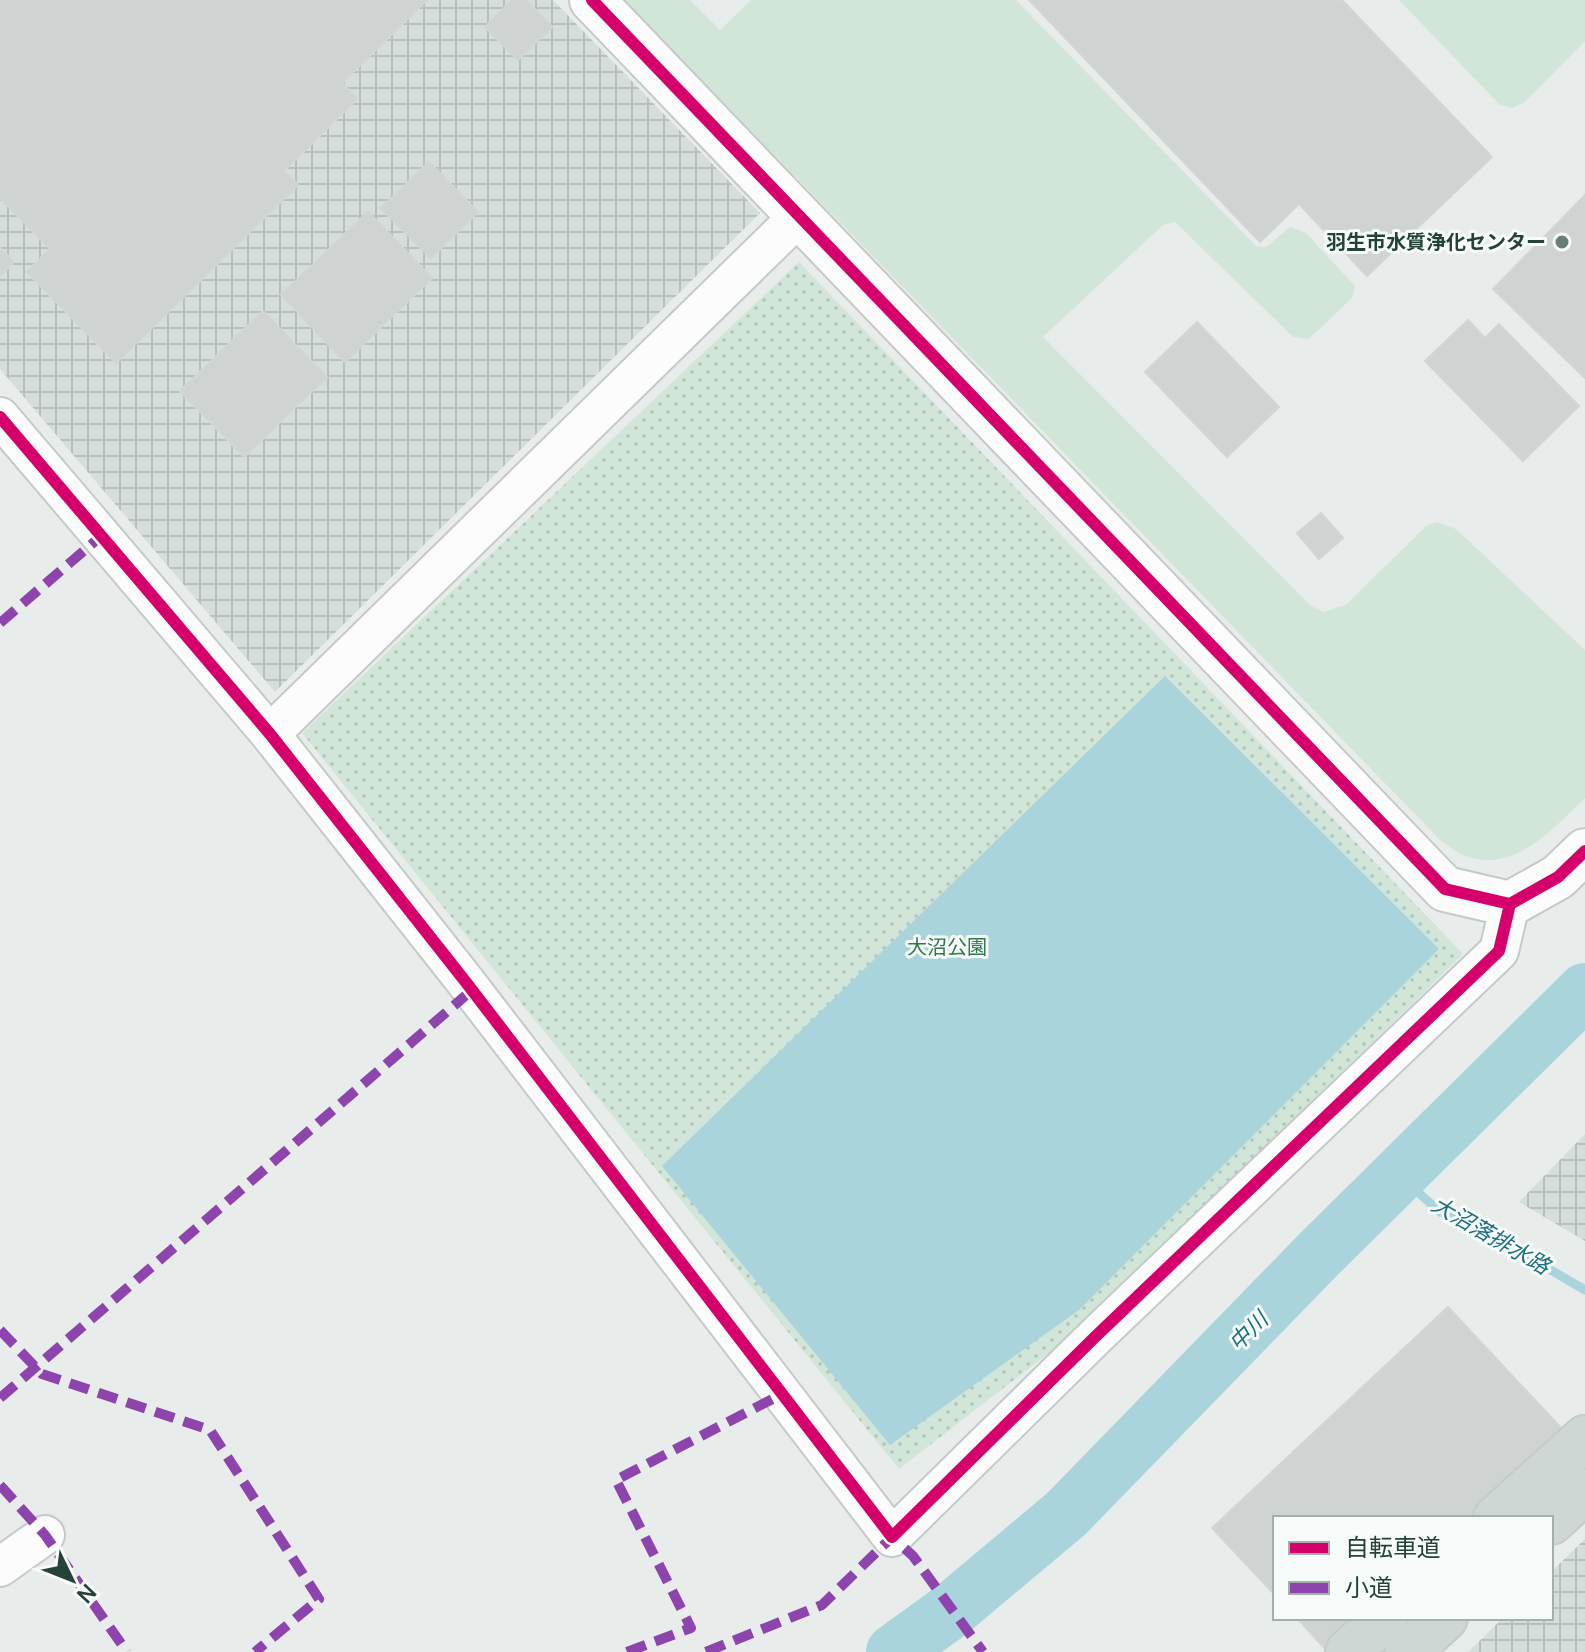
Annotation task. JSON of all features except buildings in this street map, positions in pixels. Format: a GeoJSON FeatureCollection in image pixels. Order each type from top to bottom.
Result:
{"type":"FeatureCollection","features":[{"type":"Feature","properties":{"kind":"main road"},"geometry":{"type":"LineString","coordinates":[[1498,1516],[1585,1438]]}},
{"type":"Feature","properties":{"kind":"main road"},"geometry":{"type":"LineString","coordinates":[[1553,1520],[1585,1491]]}},
{"type":"Feature","properties":{"kind":"main road"},"geometry":{"type":"LineString","coordinates":[[1348,1652],[1383,1620]]}},
{"type":"Feature","properties":{"kind":"main road"},"geometry":{"type":"LineString","coordinates":[[1408,1652],[1443,1620]]}},
{"type":"Feature","properties":{"kind":"street"},"geometry":{"type":"LineString","coordinates":[[592,0],[1445,889],[1510,904],[1558,877],[1585,851]]}},
{"type":"Feature","properties":{"kind":"street"},"geometry":{"type":"LineString","coordinates":[[270,734],[800,215]]}},
{"type":"Feature","properties":{"kind":"street"},"geometry":{"type":"LineString","coordinates":[[0,417],[270,734],[465,981],[892,1537],[1096,1336],[1499,951],[1510,904]]}},
{"type":"Feature","properties":{"kind":"street"},"geometry":{"type":"LineString","coordinates":[[0,1567],[45,1535]]}},
{"type":"Feature","properties":{"kind":"shaded area"},"geometry":{"type":"Polygon","coordinates":[[[0,0],[553,0],[760,213],[275,692],[0,369],[0,0]]]}},
{"type":"Feature","properties":{"kind":"shaded area"},"geometry":{"type":"Polygon","coordinates":[[[1585,1134],[1585,1241],[1519,1202],[1585,1134]]]}},
{"type":"Feature","properties":{"kind":"shaded area"},"geometry":{"type":"Polygon","coordinates":[[[1585,1539],[1585,1652],[1468,1652],[1501,1620],[1553,1620],[1553,1570],[1585,1539]]]}},
{"type":"Feature","properties":{"kind":"green space"},"geometry":{"type":"Polygon","coordinates":[[[624,0],[690,0],[720,30],[751,0],[1016,0],[1256,246],[1266,247],[1290,227],[1306,233],[1355,286],[1352,298],[1309,339],[1293,337],[1175,222],[1163,225],[1043,337],[1311,606],[1324,612],[1347,604],[1426,526],[1437,522],[1456,529],[1585,650],[1585,798],[1547,834],[1518,853],[1502,858],[1486,860],[1468,857],[1441,841],[624,0]]]}},
{"type":"Feature","properties":{"kind":"green space"},"geometry":{"type":"Polygon","coordinates":[[[1399,0],[1585,0],[1585,41],[1525,102],[1512,108],[1499,104],[1399,0]]]}},
{"type":"Feature","properties":{"kind":"green space","name":"大沼公園"},"geometry":{"type":"Polygon","coordinates":[[[799,262],[1463,954],[1085,1325],[899,1469],[302,733],[799,262]]]}},
{"type":"Feature","properties":{"kind":"water"},"geometry":{"type":"Polygon","coordinates":[[[1165,676],[1439,949],[1079,1310],[890,1445],[662,1166],[1165,676]]]}},
{"type":"Feature","properties":{"kind":"waterway","name":"中川"},"geometry":{"type":"LineString","coordinates":[[894,1652],[948,1613],[1066,1514],[1318,1255],[1585,991]]}},
{"type":"Feature","properties":{"kind":"waterway","name":"大沼落排水路"},"geometry":{"type":"LineString","coordinates":[[1400,1176],[1440,1212],[1474,1225],[1585,1290]]}},
{"type":"Feature","properties":{"kind":"marked path"},"geometry":{"type":"LineString","coordinates":[[0,623],[101,536]]}},
{"type":"Feature","properties":{"kind":"marked path"},"geometry":{"type":"LineString","coordinates":[[0,1398],[472,990]]}},
{"type":"Feature","properties":{"kind":"marked path"},"geometry":{"type":"LineString","coordinates":[[0,1330],[42,1374],[210,1430],[319,1599],[255,1652]]}},
{"type":"Feature","properties":{"kind":"marked path"},"geometry":{"type":"LineString","coordinates":[[627,1652],[691,1628],[616,1480],[784,1393]]}},
{"type":"Feature","properties":{"kind":"marked path"},"geometry":{"type":"LineString","coordinates":[[0,1485],[45,1535],[127,1652]]}},
{"type":"Feature","properties":{"kind":"marked path"},"geometry":{"type":"LineString","coordinates":[[706,1652],[822,1605],[892,1537],[913,1556],[983,1652]]}},
{"type":"Feature","properties":{"kind":"cycle path"},"geometry":{"type":"LineString","coordinates":[[592,0],[1445,889],[1510,904],[1558,877],[1585,851]]}},
{"type":"Feature","properties":{"kind":"cycle path"},"geometry":{"type":"LineString","coordinates":[[0,417],[270,734],[465,981],[892,1537],[1096,1336],[1499,951],[1510,904]]}},
{"type":"Feature","properties":{"kind":"place","name":"羽生市水質浄化センター"},"geometry":{"type":"Point","coordinates":[1562,242]}}]}
